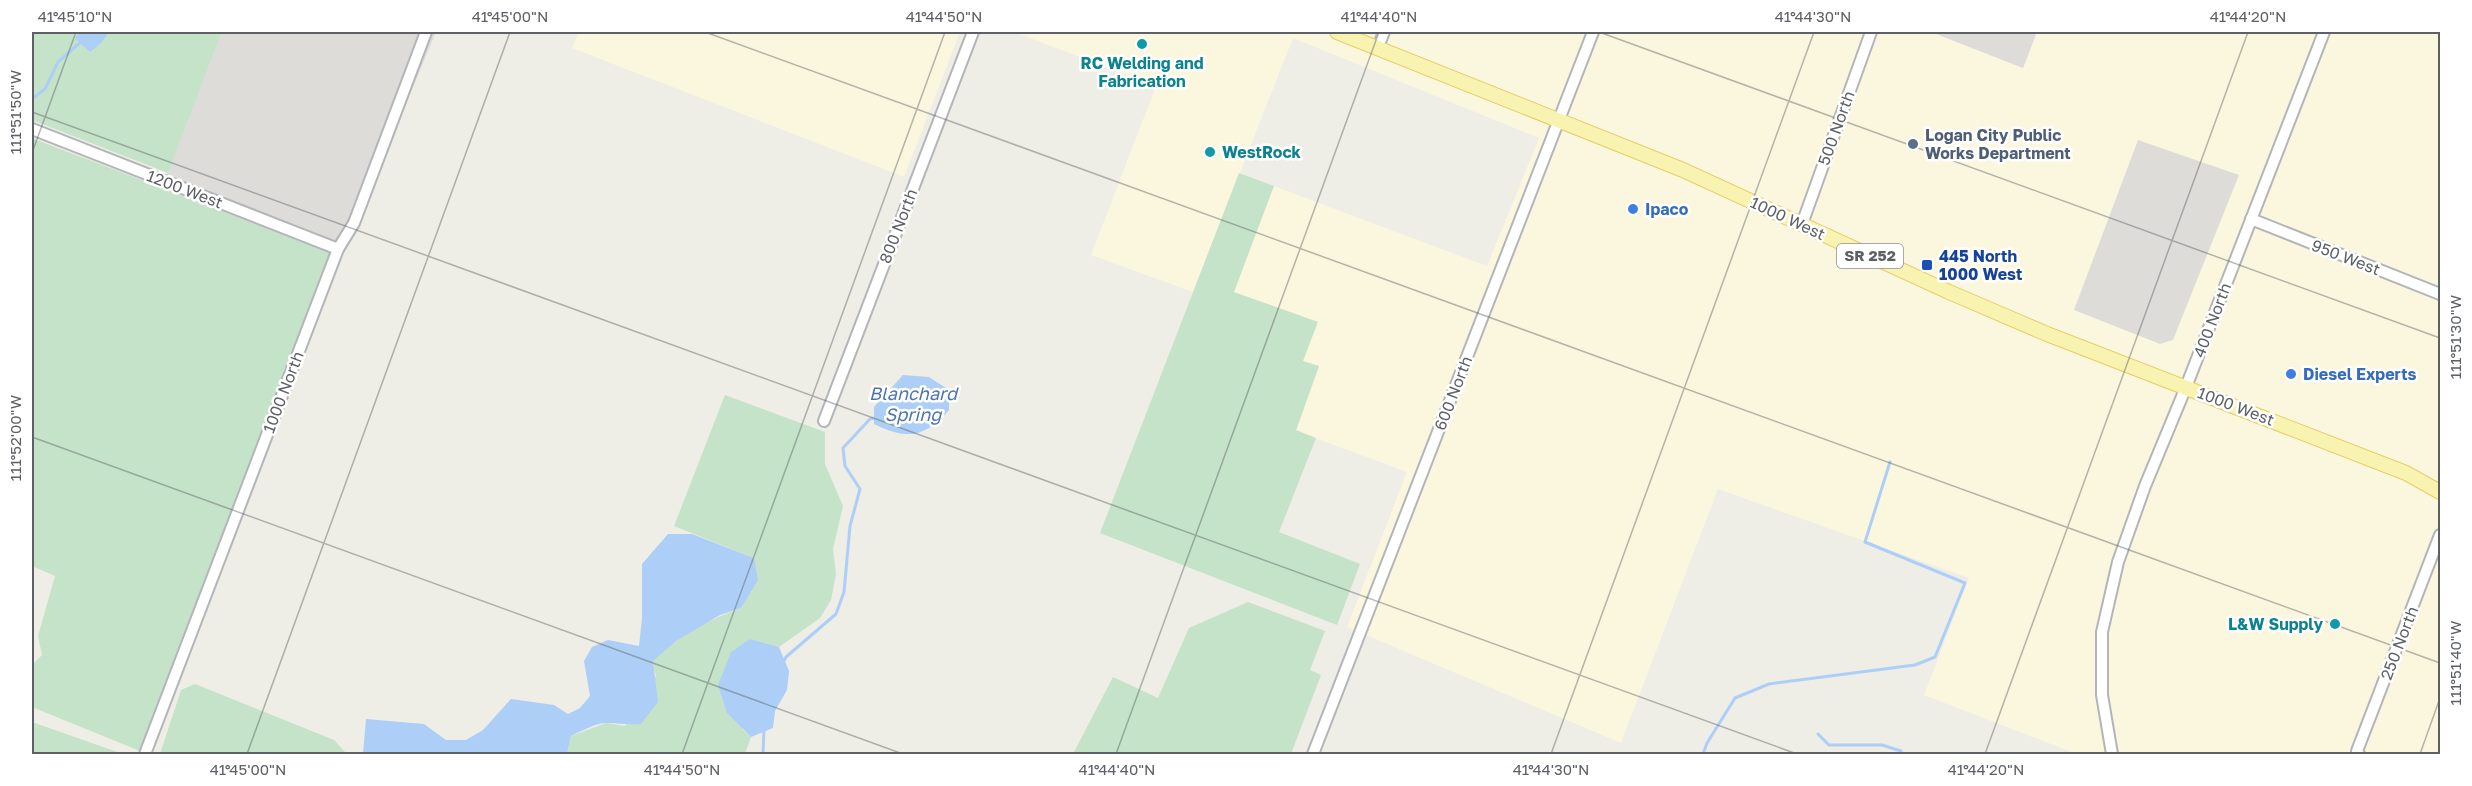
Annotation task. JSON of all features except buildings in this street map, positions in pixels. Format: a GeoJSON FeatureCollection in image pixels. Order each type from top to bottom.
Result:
{"type":"FeatureCollection","features":[{"type":"Feature","properties":{"kind":"main road","name":"1000 West"},"geometry":{"type":"LineString","coordinates":[[1337,32],[1688,172],[2047,334],[2406,473],[2440,492]]}},
{"type":"Feature","properties":{"kind":"main road","name":"1000 West"},"geometry":{"type":"LineString","coordinates":[[2406,473],[2440,480]]}},
{"type":"Feature","properties":{"kind":"street","name":"1000 North"},"geometry":{"type":"LineString","coordinates":[[145,754],[338,249],[354,223],[426,32]]}},
{"type":"Feature","properties":{"kind":"street","name":"800 North"},"geometry":{"type":"LineString","coordinates":[[824,421],[973,32]]}},
{"type":"Feature","properties":{"kind":"street"},"geometry":{"type":"LineString","coordinates":[[1378,47],[1384,32]]}},
{"type":"Feature","properties":{"kind":"street","name":"600 North"},"geometry":{"type":"LineString","coordinates":[[1313,754],[1593,32]]}},
{"type":"Feature","properties":{"kind":"street","name":"500 North"},"geometry":{"type":"LineString","coordinates":[[1802,224],[1871,32]]}},
{"type":"Feature","properties":{"kind":"street","name":"400 North"},"geometry":{"type":"LineString","coordinates":[[2112,754],[2102,695],[2102,632],[2118,562],[2145,486],[2186,387],[2324,32]]}},
{"type":"Feature","properties":{"kind":"street","name":"1200 West"},"geometry":{"type":"LineString","coordinates":[[32,129],[338,249]]}},
{"type":"Feature","properties":{"kind":"street","name":"950 West"},"geometry":{"type":"LineString","coordinates":[[2251,219],[2440,294]]}},
{"type":"Feature","properties":{"kind":"street","name":"250 North"},"geometry":{"type":"LineString","coordinates":[[2358,753],[2440,535]]}},
{"type":"Feature","properties":{"kind":"shaded area"},"geometry":{"type":"Polygon","coordinates":[[[222,32],[436,32],[344,252],[331,252],[162,188],[222,32]]]}},
{"type":"Feature","properties":{"kind":"shaded area"},"geometry":{"type":"Polygon","coordinates":[[[579,32],[960,32],[904,177],[572,48],[579,32]]]}},
{"type":"Feature","properties":{"kind":"shaded area"},"geometry":{"type":"Polygon","coordinates":[[[1014,32],[1931,32],[2023,68],[2037,32],[2440,32],[2440,754],[2077,754],[1924,695],[1969,578],[1718,489],[1621,743],[1347,627],[1407,472],[1296,431],[1319,367],[1303,362],[1233,292],[1274,186],[1487,266],[1539,138],[1293,38],[1193,292],[1091,255],[1156,86],[1014,32]]]}},
{"type":"Feature","properties":{"kind":"shaded area"},"geometry":{"type":"Polygon","coordinates":[[[1931,32],[2037,32],[2023,68],[1931,32]]]}},
{"type":"Feature","properties":{"kind":"shaded area"},"geometry":{"type":"Polygon","coordinates":[[[2138,140],[2239,175],[2173,340],[2160,344],[2074,310],[2138,140]]]}},
{"type":"Feature","properties":{"kind":"green space"},"geometry":{"type":"Polygon","coordinates":[[[32,32],[222,32],[168,173],[32,120],[32,32]]]}},
{"type":"Feature","properties":{"kind":"green space"},"geometry":{"type":"Polygon","coordinates":[[[34,139],[331,252],[140,751],[32,707],[32,665],[42,655],[38,636],[55,576],[32,566],[34,418],[32,417],[32,153],[34,139]]]}},
{"type":"Feature","properties":{"kind":"green space"},"geometry":{"type":"Polygon","coordinates":[[[1239,173],[1274,186],[1234,292],[1318,322],[1303,361],[1319,366],[1296,430],[1316,438],[1279,532],[1360,564],[1337,625],[1100,533],[1239,173]]]}},
{"type":"Feature","properties":{"kind":"green space"},"geometry":{"type":"Polygon","coordinates":[[[725,395],[825,432],[825,464],[843,506],[833,549],[836,574],[831,600],[820,618],[779,647],[750,639],[742,729],[751,737],[745,754],[567,754],[571,736],[606,723],[625,726],[656,676],[652,661],[661,652],[694,630],[741,608],[754,558],[674,526],[725,395]]]}},
{"type":"Feature","properties":{"kind":"green space"},"geometry":{"type":"Polygon","coordinates":[[[1248,602],[1325,631],[1310,670],[1321,675],[1291,754],[1073,754],[1113,677],[1158,698],[1189,628],[1248,602]]]}},
{"type":"Feature","properties":{"kind":"green space"},"geometry":{"type":"Polygon","coordinates":[[[195,684],[334,740],[347,754],[160,754],[181,690],[195,684]]]}},
{"type":"Feature","properties":{"kind":"green space"},"geometry":{"type":"Polygon","coordinates":[[[32,722],[123,754],[32,754],[32,722]]]}},
{"type":"Feature","properties":{"kind":"water"},"geometry":{"type":"Polygon","coordinates":[[[79,32],[109,32],[90,52],[75,38],[79,32]]]}},
{"type":"Feature","properties":{"kind":"water","name":"Blanchard Spring"},"geometry":{"type":"Polygon","coordinates":[[[903,375],[929,377],[949,390],[949,410],[932,426],[914,434],[896,432],[874,424],[874,407],[903,375]]]}},
{"type":"Feature","properties":{"kind":"water"},"geometry":{"type":"Polygon","coordinates":[[[668,534],[692,534],[754,558],[758,580],[741,608],[720,615],[676,641],[653,661],[658,702],[641,724],[598,724],[571,736],[567,754],[363,754],[366,719],[424,724],[446,740],[466,740],[483,730],[511,699],[554,705],[568,714],[580,708],[590,696],[584,661],[592,647],[608,640],[639,646],[642,618],[642,564],[668,534]]]}},
{"type":"Feature","properties":{"kind":"water"},"geometry":{"type":"Polygon","coordinates":[[[750,639],[779,647],[789,671],[787,690],[775,711],[773,728],[751,737],[727,713],[718,685],[731,652],[750,639]]]}},
{"type":"Feature","properties":{"kind":"waterway"},"geometry":{"type":"LineString","coordinates":[[32,99],[45,89],[58,62],[82,41]]}},
{"type":"Feature","properties":{"kind":"waterway"},"geometry":{"type":"LineString","coordinates":[[783,663],[786,657],[836,614],[844,592],[850,526],[860,489],[845,466],[843,448],[870,419],[875,418]]}},
{"type":"Feature","properties":{"kind":"waterway"},"geometry":{"type":"LineString","coordinates":[[1703,754],[1707,743],[1735,698],[1769,684],[1915,665],[1935,657],[1965,583],[1865,542],[1890,462]]}},
{"type":"Feature","properties":{"kind":"waterway"},"geometry":{"type":"LineString","coordinates":[[763,754],[764,729]]}},
{"type":"Feature","properties":{"kind":"waterway"},"geometry":{"type":"LineString","coordinates":[[1818,734],[1829,745],[1882,745],[1901,751],[1901,754]]}},
{"type":"Feature","properties":{"kind":"place","name":"RC Welding and Fabrication"},"geometry":{"type":"Point","coordinates":[1142,44]}},
{"type":"Feature","properties":{"kind":"place","name":"Logan City Public Works Department"},"geometry":{"type":"Point","coordinates":[1913,144]}},
{"type":"Feature","properties":{"kind":"place","name":"WestRock"},"geometry":{"type":"Point","coordinates":[1210,152]}},
{"type":"Feature","properties":{"kind":"place","name":"Ipaco"},"geometry":{"type":"Point","coordinates":[1633,209]}},
{"type":"Feature","properties":{"kind":"place","name":"445 North 1000 West"},"geometry":{"type":"Point","coordinates":[1927,265]}},
{"type":"Feature","properties":{"kind":"place","name":"Diesel Experts"},"geometry":{"type":"Point","coordinates":[2291,374]}},
{"type":"Feature","properties":{"kind":"place","name":"L&W Supply"},"geometry":{"type":"Point","coordinates":[2335,624]}}]}
